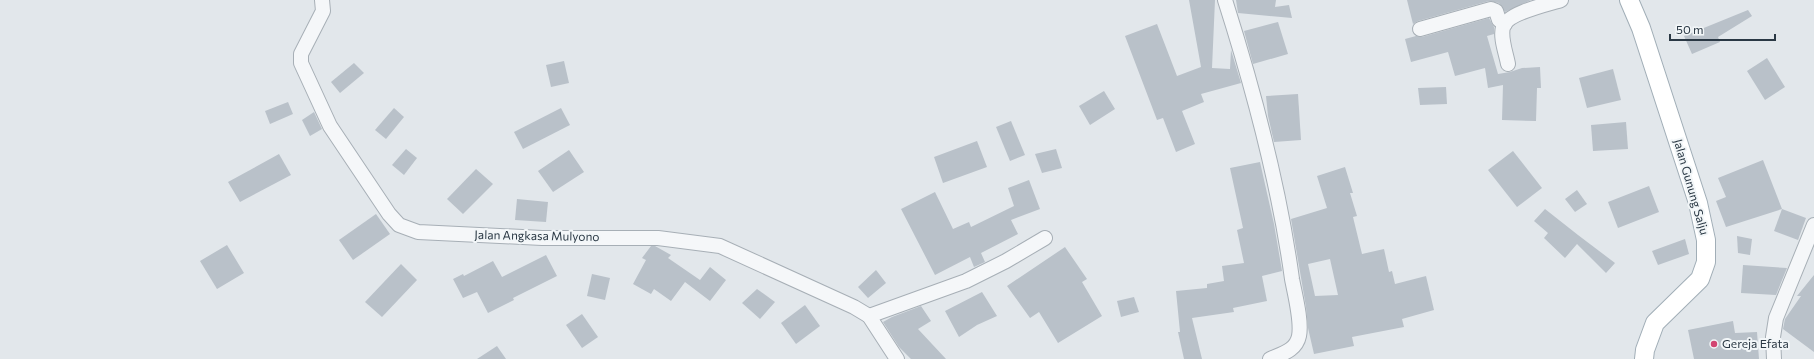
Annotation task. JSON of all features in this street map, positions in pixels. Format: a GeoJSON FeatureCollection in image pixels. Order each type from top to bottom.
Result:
{"type":"FeatureCollection","features":[{"type":"Feature","properties":{"kind":"main road","name":"Jalan Gunung Salju"},"geometry":{"type":"LineString","coordinates":[[1630,0],[1641,28],[1698,203],[1706,240],[1706,262],[1700,279],[1655,323],[1644,359]]}},
{"type":"Feature","properties":{"kind":"street","name":"Jalan Angkasa Mulyono"},"geometry":{"type":"LineString","coordinates":[[322,0],[323,11],[301,54],[301,63],[330,126],[388,214],[399,225],[418,232],[542,238],[658,238],[720,246],[854,307],[868,316],[897,359]]}},
{"type":"Feature","properties":{"kind":"street"},"geometry":{"type":"LineString","coordinates":[[1225,0],[1249,75],[1277,191],[1289,254],[1299,323],[1299,336],[1296,344],[1291,350],[1270,359]]}},
{"type":"Feature","properties":{"kind":"street"},"geometry":{"type":"LineString","coordinates":[[1508,64],[1503,35],[1506,21],[1523,12],[1561,0]]}},
{"type":"Feature","properties":{"kind":"street"},"geometry":{"type":"LineString","coordinates":[[1420,29],[1491,9],[1496,11],[1499,20],[1505,24]]}},
{"type":"Feature","properties":{"kind":"street"},"geometry":{"type":"LineString","coordinates":[[1774,359],[1774,333],[1776,318],[1814,225]]}},
{"type":"Feature","properties":{"kind":"street"},"geometry":{"type":"LineString","coordinates":[[868,316],[966,281],[1006,261],[1045,238]]}},
{"type":"Feature","properties":{"kind":"building"},"geometry":{"type":"Polygon","coordinates":[[[1189,0],[1215,0],[1212,68],[1230,69],[1231,50],[1241,83],[1201,94],[1204,102],[1182,111],[1195,144],[1176,152],[1163,118],[1157,120],[1125,36],[1157,24],[1177,76],[1201,67],[1189,0]]]}},
{"type":"Feature","properties":{"kind":"building"},"geometry":{"type":"Polygon","coordinates":[[[1236,0],[1276,0],[1275,7],[1289,5],[1292,18],[1238,13],[1236,0]]]}},
{"type":"Feature","properties":{"kind":"building"},"geometry":{"type":"Polygon","coordinates":[[[1407,0],[1531,0],[1505,12],[1499,3],[1489,1],[1418,21],[1413,24],[1407,0]]]}},
{"type":"Feature","properties":{"kind":"building"},"geometry":{"type":"Polygon","coordinates":[[[1748,10],[1752,16],[1718,37],[1720,42],[1692,54],[1684,36],[1748,10]]]}},
{"type":"Feature","properties":{"kind":"building"},"geometry":{"type":"Polygon","coordinates":[[[1489,18],[1494,27],[1494,34],[1487,36],[1498,74],[1522,68],[1540,67],[1541,88],[1537,88],[1536,121],[1502,120],[1503,85],[1488,88],[1485,68],[1455,76],[1448,52],[1411,62],[1405,39],[1416,36],[1422,37],[1489,18]]]}},
{"type":"Feature","properties":{"kind":"building"},"geometry":{"type":"Polygon","coordinates":[[[1278,22],[1288,54],[1253,64],[1244,31],[1278,22]]]}},
{"type":"Feature","properties":{"kind":"building"},"geometry":{"type":"Polygon","coordinates":[[[1767,58],[1785,87],[1765,100],[1747,71],[1767,58]]]}},
{"type":"Feature","properties":{"kind":"building"},"geometry":{"type":"Polygon","coordinates":[[[564,61],[569,83],[551,87],[546,65],[564,61]]]}},
{"type":"Feature","properties":{"kind":"building"},"geometry":{"type":"Polygon","coordinates":[[[354,63],[364,73],[340,93],[331,82],[354,63]]]}},
{"type":"Feature","properties":{"kind":"building"},"geometry":{"type":"Polygon","coordinates":[[[1613,69],[1621,100],[1587,108],[1579,78],[1613,69]]]}},
{"type":"Feature","properties":{"kind":"building"},"geometry":{"type":"Polygon","coordinates":[[[1446,87],[1447,104],[1420,105],[1418,88],[1446,87]]]}},
{"type":"Feature","properties":{"kind":"building"},"geometry":{"type":"Polygon","coordinates":[[[1104,91],[1115,109],[1090,125],[1079,106],[1104,91]]]}},
{"type":"Feature","properties":{"kind":"building"},"geometry":{"type":"Polygon","coordinates":[[[1298,94],[1301,140],[1274,142],[1268,116],[1266,96],[1298,94]]]}},
{"type":"Feature","properties":{"kind":"building"},"geometry":{"type":"Polygon","coordinates":[[[288,102],[293,114],[270,124],[265,111],[288,102]]]}},
{"type":"Feature","properties":{"kind":"building"},"geometry":{"type":"Polygon","coordinates":[[[394,108],[404,117],[386,139],[375,130],[394,108]]]}},
{"type":"Feature","properties":{"kind":"building"},"geometry":{"type":"Polygon","coordinates":[[[561,108],[570,125],[523,149],[514,132],[561,108]]]}},
{"type":"Feature","properties":{"kind":"building"},"geometry":{"type":"Polygon","coordinates":[[[314,112],[322,129],[310,136],[302,120],[314,112]]]}},
{"type":"Feature","properties":{"kind":"building"},"geometry":{"type":"Polygon","coordinates":[[[1011,121],[1025,155],[1010,161],[996,127],[1011,121]]]}},
{"type":"Feature","properties":{"kind":"building"},"geometry":{"type":"Polygon","coordinates":[[[1626,122],[1628,149],[1593,151],[1591,125],[1626,122]]]}},
{"type":"Feature","properties":{"kind":"building"},"geometry":{"type":"Polygon","coordinates":[[[977,141],[987,167],[943,183],[934,157],[977,141]]]}},
{"type":"Feature","properties":{"kind":"building"},"geometry":{"type":"Polygon","coordinates":[[[406,149],[417,158],[404,175],[392,165],[406,149]]]}},
{"type":"Feature","properties":{"kind":"building"},"geometry":{"type":"Polygon","coordinates":[[[1056,149],[1062,168],[1042,173],[1035,154],[1056,149]]]}},
{"type":"Feature","properties":{"kind":"building"},"geometry":{"type":"Polygon","coordinates":[[[569,150],[584,172],[553,192],[538,171],[569,150]]]}},
{"type":"Feature","properties":{"kind":"building"},"geometry":{"type":"Polygon","coordinates":[[[1513,151],[1542,188],[1517,207],[1488,170],[1513,151]]]}},
{"type":"Feature","properties":{"kind":"building"},"geometry":{"type":"Polygon","coordinates":[[[279,154],[291,175],[240,202],[228,182],[279,154]]]}},
{"type":"Feature","properties":{"kind":"building"},"geometry":{"type":"Polygon","coordinates":[[[1763,160],[1782,209],[1726,227],[1716,201],[1726,197],[1718,178],[1763,160]]]}},
{"type":"Feature","properties":{"kind":"building"},"geometry":{"type":"Polygon","coordinates":[[[1260,162],[1274,224],[1282,271],[1262,276],[1267,301],[1233,308],[1234,312],[1192,318],[1202,359],[1184,359],[1178,332],[1180,332],[1176,291],[1207,288],[1207,284],[1224,281],[1222,266],[1244,263],[1237,230],[1243,228],[1230,168],[1260,162]]]}},
{"type":"Feature","properties":{"kind":"building"},"geometry":{"type":"Polygon","coordinates":[[[1345,167],[1353,193],[1350,193],[1357,216],[1353,217],[1362,254],[1384,249],[1389,272],[1392,271],[1395,284],[1426,276],[1434,310],[1402,319],[1404,327],[1352,337],[1354,346],[1314,354],[1308,328],[1306,307],[1291,219],[1327,208],[1317,176],[1345,167]],[[1330,259],[1308,264],[1315,296],[1338,295],[1330,259]]]}},
{"type":"Feature","properties":{"kind":"building"},"geometry":{"type":"Polygon","coordinates":[[[476,169],[493,184],[463,214],[447,199],[476,169]]]}},
{"type":"Feature","properties":{"kind":"building"},"geometry":{"type":"Polygon","coordinates":[[[1029,180],[1040,209],[1011,220],[1018,234],[981,253],[985,262],[974,267],[970,257],[935,275],[901,209],[935,192],[953,229],[969,222],[971,227],[1014,206],[1008,188],[1029,180]]]}},
{"type":"Feature","properties":{"kind":"building"},"geometry":{"type":"Polygon","coordinates":[[[1649,186],[1659,212],[1618,228],[1608,202],[1649,186]]]}},
{"type":"Feature","properties":{"kind":"building"},"geometry":{"type":"Polygon","coordinates":[[[1577,190],[1587,204],[1575,212],[1565,199],[1577,190]]]}},
{"type":"Feature","properties":{"kind":"building"},"geometry":{"type":"Polygon","coordinates":[[[517,199],[548,202],[546,222],[515,220],[517,199]]]}},
{"type":"Feature","properties":{"kind":"building"},"geometry":{"type":"Polygon","coordinates":[[[1545,209],[1615,263],[1606,273],[1577,244],[1565,258],[1544,238],[1548,233],[1534,221],[1545,209]]]}},
{"type":"Feature","properties":{"kind":"building"},"geometry":{"type":"Polygon","coordinates":[[[1782,209],[1806,218],[1798,240],[1774,231],[1782,209]]]}},
{"type":"Feature","properties":{"kind":"building"},"geometry":{"type":"Polygon","coordinates":[[[376,214],[390,234],[353,260],[339,240],[376,214]]]}},
{"type":"Feature","properties":{"kind":"building"},"geometry":{"type":"Polygon","coordinates":[[[1737,236],[1752,239],[1750,255],[1738,253],[1737,236]]]}},
{"type":"Feature","properties":{"kind":"building"},"geometry":{"type":"Polygon","coordinates":[[[1685,239],[1689,254],[1658,265],[1652,251],[1685,239]]]}},
{"type":"Feature","properties":{"kind":"building"},"geometry":{"type":"Polygon","coordinates":[[[227,245],[244,273],[217,289],[200,261],[227,245]]]}},
{"type":"Feature","properties":{"kind":"building"},"geometry":{"type":"Polygon","coordinates":[[[651,246],[655,246],[671,255],[668,258],[700,280],[710,267],[726,280],[710,301],[685,282],[671,301],[654,289],[651,294],[633,284],[646,260],[642,258],[651,246]]]}},
{"type":"Feature","properties":{"kind":"building"},"geometry":{"type":"Polygon","coordinates":[[[1065,247],[1087,279],[1082,282],[1102,316],[1058,343],[1039,312],[1030,318],[1007,286],[1065,247]]]}},
{"type":"Feature","properties":{"kind":"building"},"geometry":{"type":"Polygon","coordinates":[[[546,255],[557,276],[513,298],[514,300],[488,313],[477,292],[463,298],[453,279],[463,274],[464,276],[493,261],[502,277],[546,255]]]}},
{"type":"Feature","properties":{"kind":"building"},"geometry":{"type":"Polygon","coordinates":[[[401,264],[417,280],[382,317],[365,302],[401,264]]]}},
{"type":"Feature","properties":{"kind":"building"},"geometry":{"type":"Polygon","coordinates":[[[1743,265],[1787,268],[1776,295],[1741,293],[1743,265]]]}},
{"type":"Feature","properties":{"kind":"building"},"geometry":{"type":"Polygon","coordinates":[[[876,270],[886,283],[868,298],[858,287],[876,270]]]}},
{"type":"Feature","properties":{"kind":"building"},"geometry":{"type":"Polygon","coordinates":[[[592,274],[610,278],[605,300],[587,296],[592,274]]]}},
{"type":"Feature","properties":{"kind":"building"},"geometry":{"type":"Polygon","coordinates":[[[1814,275],[1814,352],[1783,329],[1785,319],[1801,296],[1797,296],[1814,275]]]}},
{"type":"Feature","properties":{"kind":"building"},"geometry":{"type":"Polygon","coordinates":[[[757,289],[775,302],[760,319],[742,303],[757,289]]]}},
{"type":"Feature","properties":{"kind":"building"},"geometry":{"type":"Polygon","coordinates":[[[982,292],[997,316],[977,325],[959,337],[945,311],[982,292]]]}},
{"type":"Feature","properties":{"kind":"building"},"geometry":{"type":"Polygon","coordinates":[[[1134,297],[1139,312],[1121,317],[1117,301],[1134,297]]]}},
{"type":"Feature","properties":{"kind":"building"},"geometry":{"type":"Polygon","coordinates":[[[805,305],[820,326],[796,344],[781,323],[805,305]]]}},
{"type":"Feature","properties":{"kind":"building"},"geometry":{"type":"Polygon","coordinates":[[[921,306],[931,321],[918,329],[946,359],[911,359],[899,347],[883,322],[921,306]]]}},
{"type":"Feature","properties":{"kind":"building"},"geometry":{"type":"Polygon","coordinates":[[[582,314],[598,337],[582,348],[566,325],[582,314]]]}},
{"type":"Feature","properties":{"kind":"building","name":"Gereja Efata"},"geometry":{"type":"Polygon","coordinates":[[[1733,321],[1735,333],[1757,332],[1759,359],[1694,359],[1688,330],[1733,321]]]}},
{"type":"Feature","properties":{"kind":"building"},"geometry":{"type":"Polygon","coordinates":[[[497,346],[506,359],[477,359],[497,346]]]}},
{"type":"Feature","properties":{"kind":"place","name":"Gereja Efata"},"geometry":{"type":"Point","coordinates":[1714,344]}}]}
